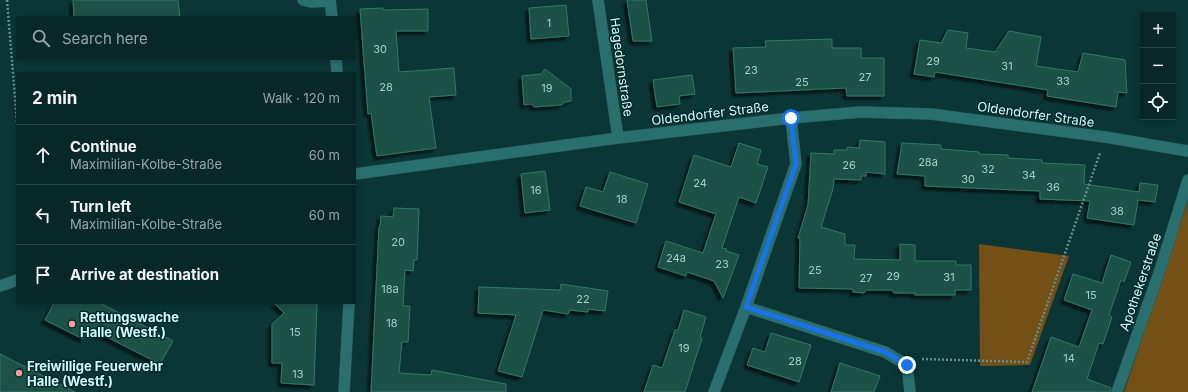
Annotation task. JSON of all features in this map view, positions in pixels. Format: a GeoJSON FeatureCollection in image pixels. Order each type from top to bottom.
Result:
{"type":"FeatureCollection","features":[{"type":"Feature","properties":{"kind":"street"},"geometry":{"type":"LineString","coordinates":[[303,0],[310,2],[330,0],[332,16]]}},
{"type":"Feature","properties":{"kind":"street","name":"Hagedornstraße"},"geometry":{"type":"LineString","coordinates":[[598,0],[618,138]]}},
{"type":"Feature","properties":{"kind":"street"},"geometry":{"type":"LineString","coordinates":[[336,60],[337,72]]}},
{"type":"Feature","properties":{"kind":"street","name":"Oldendorfer Straße"},"geometry":{"type":"LineString","coordinates":[[356,174],[618,138],[791,118],[861,112],[931,114],[1105,137],[1188,151]]}},
{"type":"Feature","properties":{"kind":"street"},"geometry":{"type":"LineString","coordinates":[[714,392],[746,307],[796,164],[791,118]]}},
{"type":"Feature","properties":{"kind":"street","name":"Apothekerstraße"},"geometry":{"type":"LineString","coordinates":[[1117,392],[1160,270],[1188,180]]}},
{"type":"Feature","properties":{"kind":"street"},"geometry":{"type":"LineString","coordinates":[[0,286],[16,280]]}},
{"type":"Feature","properties":{"kind":"street"},"geometry":{"type":"LineString","coordinates":[[344,392],[348,304]]}},
{"type":"Feature","properties":{"kind":"street"},"geometry":{"type":"LineString","coordinates":[[746,307],[885,352],[907,365],[910,392]]}},
{"type":"Feature","properties":{"kind":"path"},"geometry":{"type":"LineString","coordinates":[[7,0],[16,110]]}},
{"type":"Feature","properties":{"kind":"path"},"geometry":{"type":"LineString","coordinates":[[907,365],[920,359],[1027,362],[1105,137]]}},
{"type":"Feature","properties":{"kind":"shaded area"},"geometry":{"type":"Polygon","coordinates":[[[1188,201],[1188,392],[1124,392],[1188,201]]]}},
{"type":"Feature","properties":{"kind":"shaded area"},"geometry":{"type":"Polygon","coordinates":[[[979,244],[1069,256],[1030,365],[980,366],[979,244]]]}},
{"type":"Feature","properties":{"kind":"building"},"geometry":{"type":"Polygon","coordinates":[[[73,0],[178,0],[180,16],[74,16],[73,0]]]}},
{"type":"Feature","properties":{"kind":"building"},"geometry":{"type":"Polygon","coordinates":[[[627,0],[646,0],[652,41],[633,41],[627,0]]]}},
{"type":"Feature","properties":{"kind":"building"},"geometry":{"type":"Polygon","coordinates":[[[566,5],[569,36],[531,39],[529,8],[566,5]]]}},
{"type":"Feature","properties":{"kind":"building"},"geometry":{"type":"Polygon","coordinates":[[[383,8],[383,10],[428,9],[428,31],[396,31],[399,72],[454,68],[456,95],[429,97],[436,148],[377,156],[371,113],[368,114],[360,9],[383,8]]]}},
{"type":"Feature","properties":{"kind":"building"},"geometry":{"type":"Polygon","coordinates":[[[948,30],[968,33],[966,48],[995,52],[1009,31],[1041,37],[1036,66],[1078,72],[1083,53],[1125,60],[1127,93],[1118,92],[1116,107],[1047,96],[1048,90],[935,72],[934,77],[914,74],[920,40],[941,43],[948,30]]]}},
{"type":"Feature","properties":{"kind":"building"},"geometry":{"type":"Polygon","coordinates":[[[832,39],[832,48],[861,48],[861,58],[884,58],[884,96],[847,96],[846,88],[736,93],[733,48],[766,47],[765,41],[832,39]]]}},
{"type":"Feature","properties":{"kind":"building"},"geometry":{"type":"Polygon","coordinates":[[[545,69],[571,89],[571,101],[565,102],[562,105],[534,107],[531,104],[524,105],[522,76],[541,74],[545,69]]]}},
{"type":"Feature","properties":{"kind":"building"},"geometry":{"type":"Polygon","coordinates":[[[692,75],[695,94],[679,96],[680,104],[657,107],[653,80],[692,75]]]}},
{"type":"Feature","properties":{"kind":"building"},"geometry":{"type":"Polygon","coordinates":[[[860,140],[885,142],[885,174],[866,172],[866,176],[861,176],[861,180],[834,179],[833,189],[821,227],[845,234],[845,245],[855,245],[854,259],[900,260],[900,244],[915,245],[915,261],[956,261],[956,265],[971,265],[971,290],[955,290],[955,295],[915,295],[915,293],[894,293],[892,290],[867,290],[864,293],[853,292],[853,289],[799,288],[800,238],[798,238],[808,205],[811,153],[834,154],[834,150],[847,150],[847,147],[859,148],[860,140]]]}},
{"type":"Feature","properties":{"kind":"building"},"geometry":{"type":"Polygon","coordinates":[[[739,143],[761,150],[757,164],[768,167],[756,203],[739,197],[722,248],[727,249],[726,251],[739,255],[723,298],[714,281],[687,272],[686,276],[658,267],[666,241],[703,253],[716,214],[679,202],[694,155],[731,167],[739,143]]]}},
{"type":"Feature","properties":{"kind":"building"},"geometry":{"type":"Polygon","coordinates":[[[902,143],[941,145],[941,149],[979,152],[979,154],[1008,155],[1008,158],[1042,160],[1042,163],[1085,165],[1084,184],[1139,192],[1140,183],[1158,185],[1155,202],[1138,200],[1134,225],[1087,218],[1090,201],[1040,199],[1040,191],[925,186],[925,176],[897,174],[902,143]]]}},
{"type":"Feature","properties":{"kind":"building"},"geometry":{"type":"Polygon","coordinates":[[[545,171],[550,210],[525,213],[521,174],[545,171]]]}},
{"type":"Feature","properties":{"kind":"building"},"geometry":{"type":"Polygon","coordinates":[[[610,172],[648,184],[636,223],[580,206],[586,187],[603,192],[610,172]]]}},
{"type":"Feature","properties":{"kind":"building"},"geometry":{"type":"Polygon","coordinates":[[[394,208],[419,209],[417,260],[414,260],[413,271],[405,270],[403,306],[410,306],[408,342],[402,342],[399,373],[431,375],[432,370],[506,384],[506,392],[371,392],[379,227],[381,216],[393,217],[394,208]]]}},
{"type":"Feature","properties":{"kind":"building"},"geometry":{"type":"Polygon","coordinates":[[[1111,255],[1131,262],[1124,282],[1121,280],[1109,315],[1112,317],[1103,344],[1099,343],[1087,379],[1111,388],[1110,392],[1032,392],[1051,337],[1079,347],[1092,310],[1064,300],[1073,274],[1102,283],[1111,255]]]}},
{"type":"Feature","properties":{"kind":"building"},"geometry":{"type":"Polygon","coordinates":[[[561,284],[608,291],[605,311],[588,309],[588,312],[570,310],[568,314],[543,310],[522,377],[498,371],[516,315],[478,313],[479,287],[560,290],[561,284]]]}},
{"type":"Feature","properties":{"kind":"building"},"geometry":{"type":"Polygon","coordinates":[[[53,304],[102,304],[173,341],[160,364],[89,328],[83,339],[45,320],[53,304]]]}},
{"type":"Feature","properties":{"kind":"building"},"geometry":{"type":"Polygon","coordinates":[[[275,304],[317,304],[314,385],[281,383],[282,363],[272,363],[272,324],[284,313],[275,304]]]}},
{"type":"Feature","properties":{"kind":"building"},"geometry":{"type":"Polygon","coordinates":[[[684,310],[706,317],[700,337],[702,338],[685,392],[644,392],[653,365],[662,368],[675,330],[678,330],[684,310]]]}},
{"type":"Feature","properties":{"kind":"building"},"geometry":{"type":"Polygon","coordinates":[[[771,333],[811,345],[799,382],[747,365],[753,348],[765,352],[771,333]]]}},
{"type":"Feature","properties":{"kind":"building","name":"Freiwillige Feuerwehr Halle (Westf.)"},"geometry":{"type":"Polygon","coordinates":[[[0,354],[75,392],[0,392],[0,354]]]}},
{"type":"Feature","properties":{"kind":"building"},"geometry":{"type":"Polygon","coordinates":[[[840,363],[880,376],[874,392],[831,392],[840,363]]]}},
{"type":"Feature","properties":{"kind":"place","name":"Rettungswache Halle (Westf.)"},"geometry":{"type":"Point","coordinates":[72,324]}},
{"type":"Feature","properties":{"kind":"place","name":"Freiwillige Feuerwehr Halle (Westf.)"},"geometry":{"type":"Point","coordinates":[19,373]}},
{"type":"Feature","properties":{"kind":"route"},"geometry":{"type":"LineString","coordinates":[[791,118],[796,164],[746,307],[885,352],[907,365]]}}]}
